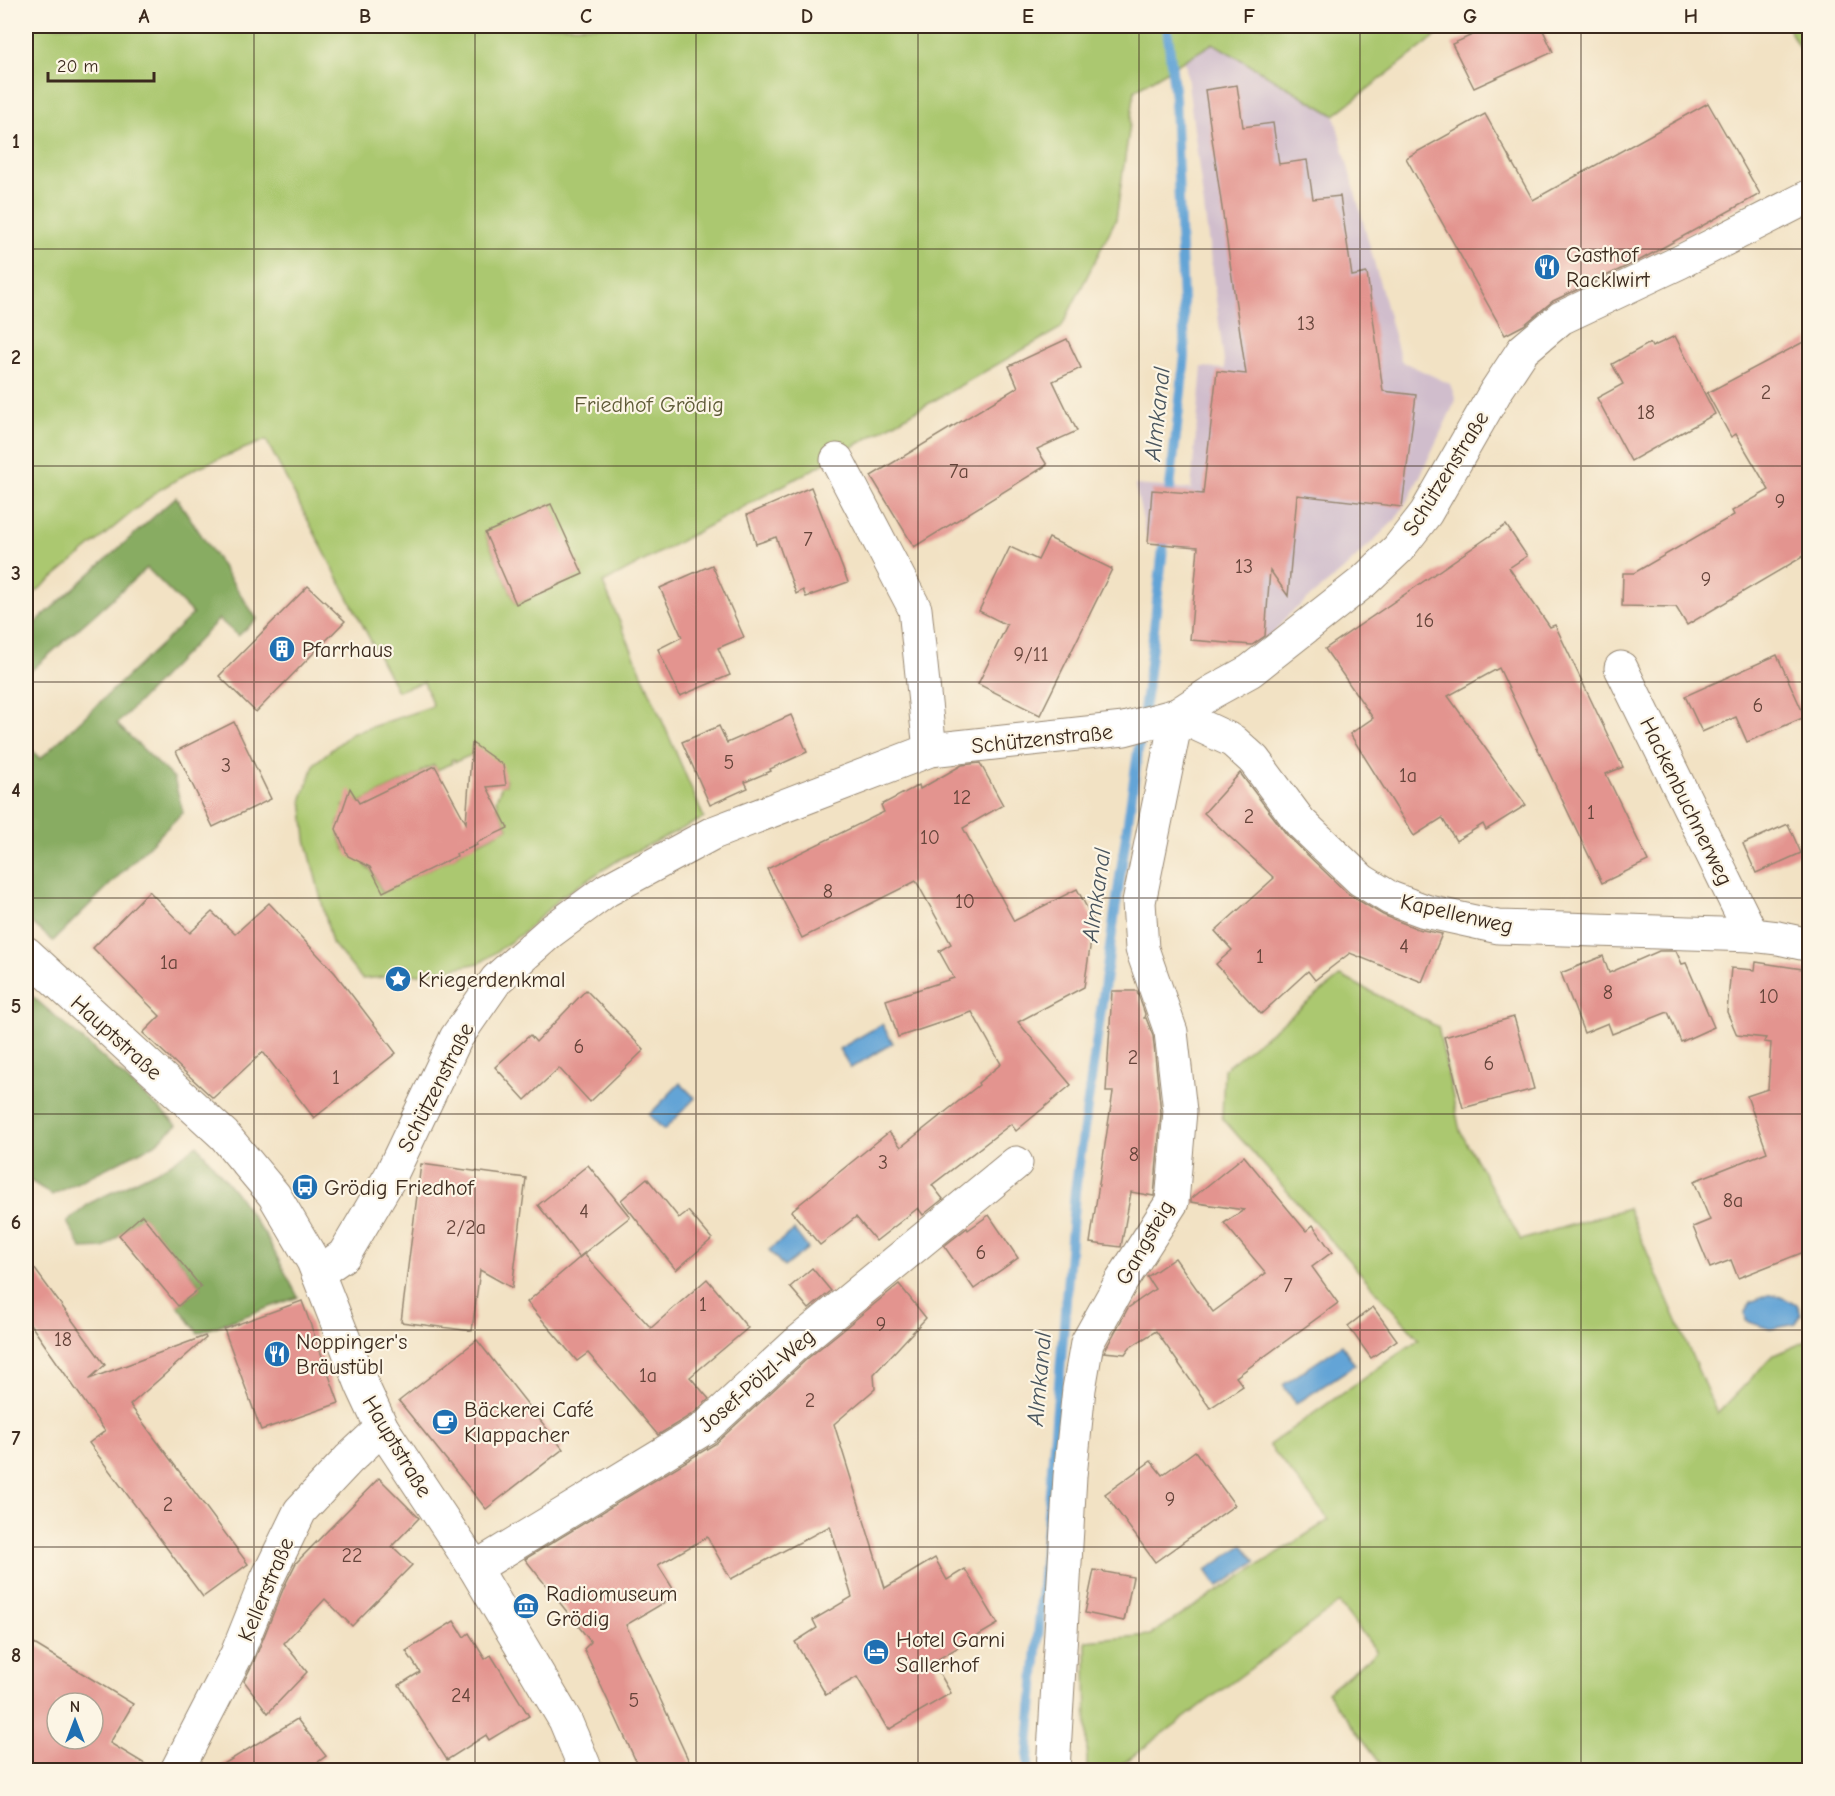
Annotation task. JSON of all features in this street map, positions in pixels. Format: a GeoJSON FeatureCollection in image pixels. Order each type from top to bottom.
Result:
{"type":"FeatureCollection","features":[{"type":"Feature","properties":{"kind":"street","name":"Schützenstraße"},"geometry":{"type":"LineString","coordinates":[[318,1273],[344,1255],[390,1177],[456,1038],[497,979],[550,932],[607,890],[713,833],[930,750],[1124,729],[1169,717],[1250,671],[1364,582],[1398,549],[1426,513],[1496,391],[1523,350],[1561,318],[1680,262],[1809,196]]}},
{"type":"Feature","properties":{"kind":"street"},"geometry":{"type":"LineString","coordinates":[[837,460],[915,609],[930,750]]}},
{"type":"Feature","properties":{"kind":"street","name":"Hackenbuchnerweg"},"geometry":{"type":"LineString","coordinates":[[1621,668],[1752,935]]}},
{"type":"Feature","properties":{"kind":"street","name":"Kapellenweg"},"geometry":{"type":"LineString","coordinates":[[1169,717],[1233,741],[1254,760],[1300,822],[1361,880],[1390,898],[1425,911],[1498,927],[1752,935],[1809,945]]}},
{"type":"Feature","properties":{"kind":"street","name":"Gangsteig"},"geometry":{"type":"LineString","coordinates":[[1053,1770],[1070,1476],[1079,1389],[1087,1343],[1121,1282],[1172,1202],[1180,1111],[1172,1032],[1143,949],[1139,902],[1169,717]]}},
{"type":"Feature","properties":{"kind":"street","name":"Hauptstraße"},"geometry":{"type":"LineString","coordinates":[[26,953],[224,1135],[274,1195],[314,1261],[362,1385],[382,1428],[475,1568],[565,1720],[586,1770]]}},
{"type":"Feature","properties":{"kind":"street","name":"Josef-Pölzl-Weg"},"geometry":{"type":"LineString","coordinates":[[475,1568],[705,1428],[796,1344],[1016,1163]]}},
{"type":"Feature","properties":{"kind":"street","name":"Kellerstraße"},"geometry":{"type":"LineString","coordinates":[[177,1770],[237,1654],[267,1579],[300,1511],[382,1428]]}},
{"type":"Feature","properties":{"kind":"shaded area"},"geometry":{"type":"Polygon","coordinates":[[[1213,43],[1334,115],[1401,361],[1450,384],[1456,400],[1412,493],[1395,520],[1342,571],[1287,616],[1264,646],[1190,640],[1198,548],[1148,543],[1135,485],[1191,489],[1202,367],[1225,369],[1185,60],[1213,43]]]}},
{"type":"Feature","properties":{"kind":"green space","name":"Friedhof Grödig"},"geometry":{"type":"Polygon","coordinates":[[[26,26],[1449,26],[1334,115],[1213,43],[1135,90],[1116,219],[1061,328],[821,465],[603,583],[704,818],[620,859],[562,896],[523,933],[480,963],[421,974],[362,979],[332,943],[306,839],[302,798],[315,763],[351,734],[433,706],[424,682],[397,691],[266,440],[196,468],[159,490],[26,600],[26,26]],[[551,504],[485,534],[516,604],[582,574],[551,504]],[[471,755],[455,762],[454,759],[451,760],[452,763],[437,770],[434,765],[359,803],[357,800],[343,806],[347,815],[339,820],[337,826],[345,850],[365,864],[368,869],[370,868],[382,892],[508,828],[496,800],[502,785],[506,785],[506,780],[471,755]]]}},
{"type":"Feature","properties":{"kind":"green space"},"geometry":{"type":"Polygon","coordinates":[[[1787,26],[1809,26],[1809,65],[1787,26]]]}},
{"type":"Feature","properties":{"kind":"green space"},"geometry":{"type":"Polygon","coordinates":[[[176,497],[257,619],[238,636],[219,619],[117,724],[174,779],[183,812],[53,941],[26,918],[26,743],[40,759],[193,614],[147,568],[26,675],[26,631],[176,497]]]}},
{"type":"Feature","properties":{"kind":"green space"},"geometry":{"type":"Polygon","coordinates":[[[1341,976],[1438,1027],[1460,1131],[1521,1240],[1628,1208],[1717,1414],[1774,1355],[1809,1340],[1809,1770],[1386,1770],[1327,1692],[1377,1652],[1339,1603],[1114,1770],[1087,1770],[1086,1641],[1150,1635],[1329,1520],[1269,1445],[1419,1339],[1222,1118],[1224,1069],[1341,976]]]}},
{"type":"Feature","properties":{"kind":"green space"},"geometry":{"type":"Polygon","coordinates":[[[26,991],[177,1125],[155,1144],[52,1195],[26,1178],[26,991]]]}},
{"type":"Feature","properties":{"kind":"green space"},"geometry":{"type":"Polygon","coordinates":[[[197,1145],[236,1193],[267,1238],[298,1297],[198,1333],[178,1306],[201,1287],[142,1216],[104,1248],[82,1249],[67,1222],[90,1203],[170,1164],[197,1145]]]}},
{"type":"Feature","properties":{"kind":"water"},"geometry":{"type":"Polygon","coordinates":[[[882,1024],[893,1043],[851,1068],[839,1049],[882,1024]]]}},
{"type":"Feature","properties":{"kind":"water"},"geometry":{"type":"Polygon","coordinates":[[[680,1083],[695,1098],[664,1130],[649,1115],[680,1083]]]}},
{"type":"Feature","properties":{"kind":"water"},"geometry":{"type":"Polygon","coordinates":[[[794,1230],[808,1248],[784,1267],[769,1250],[794,1230]]]}},
{"type":"Feature","properties":{"kind":"water"},"geometry":{"type":"Polygon","coordinates":[[[1768,1295],[1776,1295],[1797,1304],[1801,1314],[1796,1324],[1770,1329],[1746,1321],[1745,1312],[1751,1302],[1768,1295]]]}},
{"type":"Feature","properties":{"kind":"water"},"geometry":{"type":"Polygon","coordinates":[[[1342,1345],[1355,1365],[1296,1404],[1283,1385],[1342,1345]]]}},
{"type":"Feature","properties":{"kind":"water"},"geometry":{"type":"Polygon","coordinates":[[[1243,1545],[1256,1562],[1218,1587],[1206,1570],[1243,1545]]]}},
{"type":"Feature","properties":{"kind":"building"},"geometry":{"type":"Polygon","coordinates":[[[1492,26],[1541,26],[1553,52],[1474,88],[1452,44],[1492,26]]]}},
{"type":"Feature","properties":{"kind":"building"},"geometry":{"type":"Polygon","coordinates":[[[1237,85],[1243,127],[1273,123],[1279,164],[1307,160],[1313,199],[1340,196],[1352,276],[1367,273],[1383,391],[1416,395],[1402,507],[1297,495],[1288,596],[1270,570],[1265,636],[1252,645],[1190,640],[1198,547],[1148,543],[1152,490],[1203,494],[1217,371],[1246,374],[1205,90],[1237,85]]]}},
{"type":"Feature","properties":{"kind":"building","name":"Gasthof Racklwirt"},"geometry":{"type":"Polygon","coordinates":[[[1708,103],[1760,194],[1642,259],[1553,301],[1524,325],[1505,335],[1406,158],[1485,114],[1533,200],[1708,103]]]}},
{"type":"Feature","properties":{"kind":"building"},"geometry":{"type":"Polygon","coordinates":[[[1675,336],[1715,414],[1631,461],[1597,398],[1623,384],[1612,364],[1650,343],[1652,347],[1675,336]]]}},
{"type":"Feature","properties":{"kind":"building"},"geometry":{"type":"Polygon","coordinates":[[[1067,339],[1081,368],[1053,381],[1077,431],[1037,449],[1047,465],[914,547],[871,476],[1018,387],[1009,366],[1067,339]]]}},
{"type":"Feature","properties":{"kind":"building"},"geometry":{"type":"Polygon","coordinates":[[[1809,339],[1809,553],[1687,625],[1676,607],[1622,606],[1623,573],[1634,573],[1734,515],[1732,511],[1769,490],[1736,434],[1731,437],[1707,393],[1809,339]]]}},
{"type":"Feature","properties":{"kind":"building"},"geometry":{"type":"Polygon","coordinates":[[[811,487],[848,582],[806,597],[803,590],[796,594],[776,537],[756,544],[747,515],[811,487]]]}},
{"type":"Feature","properties":{"kind":"building"},"geometry":{"type":"Polygon","coordinates":[[[551,504],[583,574],[516,604],[485,533],[551,504]]]}},
{"type":"Feature","properties":{"kind":"building"},"geometry":{"type":"Polygon","coordinates":[[[1506,525],[1527,556],[1509,568],[1550,627],[1555,625],[1623,767],[1606,774],[1648,861],[1602,883],[1499,668],[1448,696],[1526,805],[1486,830],[1483,824],[1456,841],[1442,818],[1414,836],[1350,734],[1373,718],[1325,649],[1506,525]]]}},
{"type":"Feature","properties":{"kind":"building"},"geometry":{"type":"Polygon","coordinates":[[[1049,538],[1112,569],[1040,715],[978,684],[1007,625],[979,611],[1010,547],[1038,560],[1049,538]]]}},
{"type":"Feature","properties":{"kind":"building"},"geometry":{"type":"Polygon","coordinates":[[[712,565],[744,637],[718,648],[730,675],[680,696],[658,649],[682,637],[660,588],[712,565]]]}},
{"type":"Feature","properties":{"kind":"building","name":"Pfarrhaus"},"geometry":{"type":"Polygon","coordinates":[[[308,586],[345,621],[256,712],[219,676],[308,586]]]}},
{"type":"Feature","properties":{"kind":"building"},"geometry":{"type":"Polygon","coordinates":[[[1777,655],[1805,717],[1747,742],[1736,717],[1702,732],[1685,696],[1777,655]]]}},
{"type":"Feature","properties":{"kind":"building"},"geometry":{"type":"Polygon","coordinates":[[[791,715],[807,752],[745,782],[748,788],[710,805],[682,742],[719,726],[727,743],[791,715]]]}},
{"type":"Feature","properties":{"kind":"building"},"geometry":{"type":"Polygon","coordinates":[[[234,722],[271,799],[213,827],[176,751],[234,722]]]}},
{"type":"Feature","properties":{"kind":"building"},"geometry":{"type":"Polygon","coordinates":[[[472,743],[503,765],[506,785],[487,787],[508,828],[383,892],[370,867],[348,856],[336,829],[350,788],[359,803],[435,766],[466,823],[472,743]]]}},
{"type":"Feature","properties":{"kind":"building"},"geometry":{"type":"Polygon","coordinates":[[[980,763],[1003,805],[963,828],[1014,921],[1077,889],[1094,921],[1084,987],[1018,1022],[1071,1085],[1016,1131],[1011,1124],[932,1185],[943,1199],[923,1215],[918,1208],[876,1241],[856,1217],[820,1245],[791,1211],[889,1132],[901,1147],[979,1085],[978,1083],[1001,1064],[972,1012],[898,1037],[886,1000],[954,978],[939,951],[951,944],[916,881],[802,938],[767,869],[884,812],[881,805],[919,785],[920,789],[962,765],[980,763]]]}},
{"type":"Feature","properties":{"kind":"building"},"geometry":{"type":"Polygon","coordinates":[[[1240,773],[1287,835],[1348,894],[1383,915],[1418,929],[1442,934],[1422,982],[1350,953],[1315,980],[1308,971],[1261,1014],[1216,964],[1232,950],[1215,931],[1274,878],[1204,813],[1240,773]]]}},
{"type":"Feature","properties":{"kind":"building"},"geometry":{"type":"Polygon","coordinates":[[[1788,824],[1801,853],[1756,873],[1743,844],[1788,824]]]}},
{"type":"Feature","properties":{"kind":"building"},"geometry":{"type":"Polygon","coordinates":[[[149,891],[190,933],[212,912],[235,934],[269,903],[335,973],[396,1053],[314,1118],[263,1052],[213,1098],[143,1033],[160,1016],[93,948],[149,891]]]}},
{"type":"Feature","properties":{"kind":"building"},"geometry":{"type":"Polygon","coordinates":[[[1659,951],[1676,951],[1682,964],[1686,963],[1714,1027],[1681,1042],[1668,1012],[1612,1034],[1608,1023],[1584,1033],[1561,973],[1603,956],[1609,973],[1659,951]]]}},
{"type":"Feature","properties":{"kind":"building"},"geometry":{"type":"Polygon","coordinates":[[[1756,962],[1809,970],[1809,1250],[1738,1278],[1731,1260],[1710,1268],[1693,1227],[1710,1220],[1694,1181],[1767,1152],[1747,1096],[1768,1089],[1771,1043],[1764,1042],[1766,1038],[1737,1035],[1727,1012],[1731,968],[1755,970],[1756,962]]]}},
{"type":"Feature","properties":{"kind":"building"},"geometry":{"type":"Polygon","coordinates":[[[586,990],[644,1050],[590,1102],[559,1068],[525,1100],[495,1067],[530,1035],[536,1042],[586,990]]]}},
{"type":"Feature","properties":{"kind":"building"},"geometry":{"type":"Polygon","coordinates":[[[1112,991],[1137,991],[1145,1014],[1144,1018],[1153,1036],[1161,1113],[1154,1196],[1131,1192],[1121,1247],[1090,1243],[1113,1092],[1106,1092],[1112,991]]]}},
{"type":"Feature","properties":{"kind":"building"},"geometry":{"type":"Polygon","coordinates":[[[1514,1017],[1534,1089],[1463,1108],[1444,1037],[1514,1017]]]}},
{"type":"Feature","properties":{"kind":"building"},"geometry":{"type":"Polygon","coordinates":[[[1244,1156],[1306,1231],[1313,1225],[1332,1252],[1312,1267],[1338,1303],[1236,1377],[1243,1386],[1210,1408],[1156,1331],[1130,1347],[1125,1354],[1104,1352],[1128,1308],[1155,1289],[1147,1277],[1175,1258],[1213,1312],[1266,1273],[1224,1223],[1244,1210],[1191,1202],[1191,1199],[1244,1156]]]}},
{"type":"Feature","properties":{"kind":"building"},"geometry":{"type":"Polygon","coordinates":[[[421,1164],[526,1178],[512,1288],[480,1270],[472,1331],[401,1322],[421,1164]]]}},
{"type":"Feature","properties":{"kind":"building"},"geometry":{"type":"Polygon","coordinates":[[[588,1165],[630,1217],[579,1257],[538,1205],[588,1165]]]}},
{"type":"Feature","properties":{"kind":"building"},"geometry":{"type":"Polygon","coordinates":[[[647,1178],[679,1218],[688,1211],[712,1239],[676,1270],[621,1200],[647,1178]]]}},
{"type":"Feature","properties":{"kind":"building"},"geometry":{"type":"Polygon","coordinates":[[[142,1215],[201,1287],[178,1306],[119,1235],[142,1215]]]}},
{"type":"Feature","properties":{"kind":"building"},"geometry":{"type":"Polygon","coordinates":[[[989,1215],[1018,1258],[974,1289],[944,1246],[989,1215]]]}},
{"type":"Feature","properties":{"kind":"building"},"geometry":{"type":"Polygon","coordinates":[[[584,1254],[651,1328],[707,1279],[748,1328],[690,1377],[709,1399],[694,1413],[658,1435],[588,1353],[577,1361],[527,1302],[584,1254]]]}},
{"type":"Feature","properties":{"kind":"building"},"geometry":{"type":"Polygon","coordinates":[[[26,1257],[105,1365],[89,1379],[205,1336],[206,1338],[130,1405],[248,1564],[203,1597],[89,1443],[105,1431],[26,1318],[26,1257]]]}},
{"type":"Feature","properties":{"kind":"building"},"geometry":{"type":"Polygon","coordinates":[[[812,1268],[831,1291],[809,1309],[790,1287],[812,1268]]]}},
{"type":"Feature","properties":{"kind":"building"},"geometry":{"type":"Polygon","coordinates":[[[899,1284],[926,1318],[874,1374],[875,1389],[834,1424],[885,1588],[935,1558],[947,1580],[965,1569],[998,1624],[933,1662],[951,1693],[888,1730],[857,1677],[826,1695],[795,1642],[817,1628],[813,1620],[852,1597],[830,1526],[731,1579],[707,1537],[658,1565],[677,1595],[626,1625],[693,1770],[640,1770],[584,1649],[591,1642],[525,1559],[715,1444],[808,1358],[899,1284]]]}},
{"type":"Feature","properties":{"kind":"building","name":"Noppinger's Bräustübl"},"geometry":{"type":"Polygon","coordinates":[[[302,1301],[339,1403],[261,1430],[224,1329],[302,1301]]]}},
{"type":"Feature","properties":{"kind":"building"},"geometry":{"type":"Polygon","coordinates":[[[1373,1307],[1397,1340],[1371,1358],[1348,1326],[1373,1307]]]}},
{"type":"Feature","properties":{"kind":"building"},"geometry":{"type":"Polygon","coordinates":[[[477,1340],[563,1449],[486,1509],[399,1401],[477,1340]]]}},
{"type":"Feature","properties":{"kind":"building"},"geometry":{"type":"Polygon","coordinates":[[[1195,1451],[1235,1505],[1155,1562],[1105,1494],[1151,1461],[1162,1475],[1195,1451]]]}},
{"type":"Feature","properties":{"kind":"building"},"geometry":{"type":"Polygon","coordinates":[[[379,1478],[419,1518],[392,1546],[412,1565],[352,1626],[325,1599],[284,1643],[307,1672],[268,1713],[244,1681],[284,1587],[296,1563],[379,1478]]]}},
{"type":"Feature","properties":{"kind":"building"},"geometry":{"type":"Polygon","coordinates":[[[1094,1570],[1133,1577],[1124,1621],[1085,1613],[1094,1570]]]}},
{"type":"Feature","properties":{"kind":"building"},"geometry":{"type":"Polygon","coordinates":[[[454,1621],[464,1637],[469,1633],[485,1659],[491,1655],[529,1716],[489,1740],[486,1735],[447,1760],[399,1685],[420,1672],[406,1651],[454,1621]]]}},
{"type":"Feature","properties":{"kind":"building"},"geometry":{"type":"Polygon","coordinates":[[[26,1639],[133,1704],[110,1743],[155,1770],[26,1770],[26,1639]]]}},
{"type":"Feature","properties":{"kind":"building"},"geometry":{"type":"Polygon","coordinates":[[[297,1719],[326,1756],[307,1770],[214,1770],[297,1719]]]}},
{"type":"Feature","properties":{"kind":"waterway","name":"Almkanal"},"geometry":{"type":"LineString","coordinates":[[1167,26],[1175,98],[1185,356],[1168,504]]}},
{"type":"Feature","properties":{"kind":"waterway","name":"Almkanal"},"geometry":{"type":"LineString","coordinates":[[1028,1770],[1075,1191],[1147,689],[1165,531]]}},
{"type":"Feature","properties":{"kind":"place","name":"Gasthof Racklwirt"},"geometry":{"type":"Point","coordinates":[1547,267]}},
{"type":"Feature","properties":{"kind":"place","name":"Pfarrhaus"},"geometry":{"type":"Point","coordinates":[282,649]}},
{"type":"Feature","properties":{"kind":"place","name":"Kriegerdenkmal"},"geometry":{"type":"Point","coordinates":[398,979]}},
{"type":"Feature","properties":{"kind":"place","name":"Grödig Friedhof"},"geometry":{"type":"Point","coordinates":[305,1187]}},
{"type":"Feature","properties":{"kind":"place","name":"Noppinger's Bräustübl"},"geometry":{"type":"Point","coordinates":[277,1354]}},
{"type":"Feature","properties":{"kind":"place","name":"Bäckerei Café Klappacher"},"geometry":{"type":"Point","coordinates":[445,1422]}},
{"type":"Feature","properties":{"kind":"place","name":"Radiomuseum Grödig"},"geometry":{"type":"Point","coordinates":[526,1606]}},
{"type":"Feature","properties":{"kind":"place","name":"Hotel Garni Sallerhof"},"geometry":{"type":"Point","coordinates":[876,1652]}}]}
